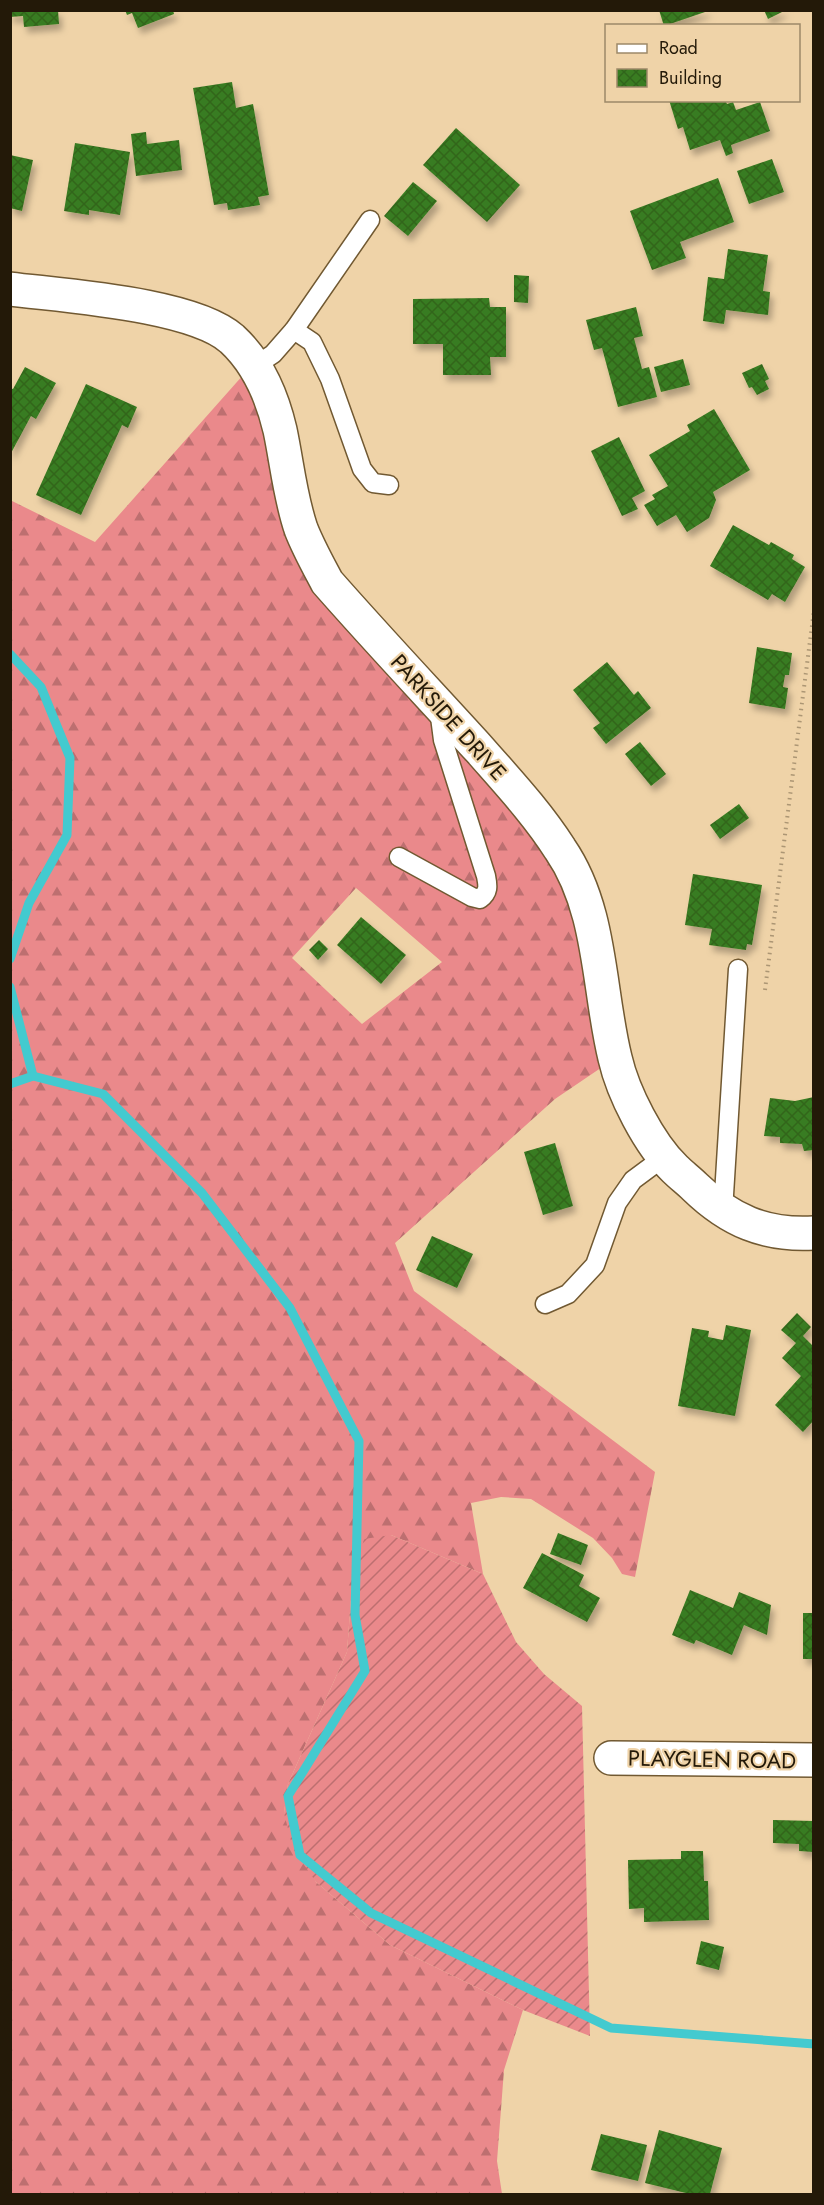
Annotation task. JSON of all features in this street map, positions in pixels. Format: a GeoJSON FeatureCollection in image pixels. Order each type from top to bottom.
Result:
{"type":"FeatureCollection","features":[{"type":"Feature","properties":{"kind":"street","name":"PARKSIDE DRIVE"},"geometry":{"type":"LineString","coordinates":[[10,289],[143,306],[191,318],[231,338],[255,366],[271,397],[301,528],[327,582],[524,800],[573,869],[587,908],[615,1059],[625,1090],[640,1120],[664,1157],[674,1168],[723,1211],[758,1228],[784,1233],[813,1233]]}},
{"type":"Feature","properties":{"kind":"street","name":"PLAYGLEN ROAD"},"geometry":{"type":"LineString","coordinates":[[611,1758],[813,1760]]}},
{"type":"Feature","properties":{"kind":"lane"},"geometry":{"type":"LineString","coordinates":[[255,366],[273,354],[294,330],[370,220]]}},
{"type":"Feature","properties":{"kind":"lane"},"geometry":{"type":"LineString","coordinates":[[294,330],[312,342],[330,379],[362,469],[373,483],[389,485]]}},
{"type":"Feature","properties":{"kind":"lane"},"geometry":{"type":"LineString","coordinates":[[399,857],[472,897],[480,899],[486,895],[488,889],[486,876],[443,740],[439,704]]}},
{"type":"Feature","properties":{"kind":"lane"},"geometry":{"type":"LineString","coordinates":[[723,1211],[738,969]]}},
{"type":"Feature","properties":{"kind":"lane"},"geometry":{"type":"LineString","coordinates":[[545,1304],[568,1294],[595,1265],[617,1203],[633,1180],[664,1157]]}},
{"type":"Feature","properties":{"kind":"path"},"geometry":{"type":"LineString","coordinates":[[764,1000],[813,610]]}},
{"type":"Feature","properties":{"kind":"green space"},"geometry":{"type":"Polygon","coordinates":[[[252,365],[300,528],[560,849],[614,1059],[555,1099],[395,1243],[414,1291],[655,1472],[635,1577],[622,1574],[612,1558],[593,1538],[531,1499],[501,1497],[471,1503],[483,1574],[391,1535],[352,1585],[347,1652],[288,1784],[284,1813],[316,1882],[390,1945],[523,2010],[504,2070],[497,2161],[502,2194],[11,2194],[10,500],[95,542],[252,365]],[[356,888],[292,958],[362,1024],[442,962],[356,888]]]}},
{"type":"Feature","properties":{"kind":"green space"},"geometry":{"type":"Polygon","coordinates":[[[391,1535],[483,1574],[516,1642],[544,1674],[582,1706],[590,2036],[523,2010],[390,1945],[316,1882],[293,1849],[284,1813],[288,1784],[347,1652],[352,1585],[364,1539],[391,1535]]]}},
{"type":"Feature","properties":{"kind":"building"},"geometry":{"type":"Polygon","coordinates":[[[10,10],[58,10],[59,24],[24,27],[23,16],[10,17],[10,10]]]}},
{"type":"Feature","properties":{"kind":"building"},"geometry":{"type":"Polygon","coordinates":[[[125,10],[173,10],[174,14],[138,28],[132,13],[127,15],[125,10]]]}},
{"type":"Feature","properties":{"kind":"building"},"geometry":{"type":"Polygon","coordinates":[[[659,10],[708,10],[670,24],[663,24],[659,10]]]}},
{"type":"Feature","properties":{"kind":"building"},"geometry":{"type":"Polygon","coordinates":[[[764,10],[786,10],[768,19],[764,10]]]}},
{"type":"Feature","properties":{"kind":"building"},"geometry":{"type":"Polygon","coordinates":[[[232,82],[236,108],[253,104],[269,195],[258,197],[260,205],[228,210],[227,203],[214,205],[193,88],[232,82]]]}},
{"type":"Feature","properties":{"kind":"building"},"geometry":{"type":"Polygon","coordinates":[[[670,102],[726,102],[727,104],[733,102],[736,110],[760,102],[770,131],[731,145],[733,153],[726,156],[720,140],[690,150],[683,127],[678,129],[670,102]]]}},
{"type":"Feature","properties":{"kind":"building"},"geometry":{"type":"Polygon","coordinates":[[[456,128],[520,185],[487,222],[423,165],[456,128]]]}},
{"type":"Feature","properties":{"kind":"building"},"geometry":{"type":"Polygon","coordinates":[[[146,132],[147,144],[179,140],[182,170],[136,176],[131,134],[146,132]]]}},
{"type":"Feature","properties":{"kind":"building"},"geometry":{"type":"Polygon","coordinates":[[[75,143],[130,152],[120,215],[89,210],[89,215],[64,211],[75,143]]]}},
{"type":"Feature","properties":{"kind":"building"},"geometry":{"type":"Polygon","coordinates":[[[10,155],[33,160],[22,211],[10,208],[10,155]]]}},
{"type":"Feature","properties":{"kind":"building"},"geometry":{"type":"Polygon","coordinates":[[[772,159],[784,192],[749,204],[737,171],[772,159]]]}},
{"type":"Feature","properties":{"kind":"building"},"geometry":{"type":"Polygon","coordinates":[[[718,178],[734,222],[680,242],[686,258],[652,270],[630,211],[718,178]]]}},
{"type":"Feature","properties":{"kind":"building"},"geometry":{"type":"Polygon","coordinates":[[[413,182],[437,201],[408,236],[384,216],[413,182]]]}},
{"type":"Feature","properties":{"kind":"building"},"geometry":{"type":"Polygon","coordinates":[[[728,249],[768,255],[763,291],[770,292],[768,315],[726,310],[724,324],[703,321],[708,277],[724,279],[728,249]]]}},
{"type":"Feature","properties":{"kind":"building"},"geometry":{"type":"Polygon","coordinates":[[[514,275],[529,276],[528,303],[514,302],[514,275]]]}},
{"type":"Feature","properties":{"kind":"building"},"geometry":{"type":"Polygon","coordinates":[[[489,298],[490,307],[506,307],[506,357],[490,357],[491,375],[443,375],[443,344],[413,344],[413,299],[489,298]]]}},
{"type":"Feature","properties":{"kind":"building"},"geometry":{"type":"Polygon","coordinates":[[[636,307],[643,336],[634,338],[642,369],[649,367],[657,397],[618,407],[602,348],[594,350],[586,320],[636,307]]]}},
{"type":"Feature","properties":{"kind":"building"},"geometry":{"type":"Polygon","coordinates":[[[683,359],[690,385],[661,392],[654,367],[683,359]]]}},
{"type":"Feature","properties":{"kind":"building"},"geometry":{"type":"Polygon","coordinates":[[[762,364],[769,379],[765,381],[769,389],[757,395],[752,387],[749,388],[742,373],[762,364]]]}},
{"type":"Feature","properties":{"kind":"building"},"geometry":{"type":"Polygon","coordinates":[[[25,367],[56,383],[36,419],[31,416],[10,455],[10,388],[13,389],[25,367]]]}},
{"type":"Feature","properties":{"kind":"building"},"geometry":{"type":"Polygon","coordinates":[[[86,384],[137,407],[128,428],[122,425],[81,515],[36,495],[86,384]]]}},
{"type":"Feature","properties":{"kind":"building"},"geometry":{"type":"Polygon","coordinates":[[[714,409],[750,470],[713,492],[716,500],[709,518],[687,532],[676,515],[657,526],[644,505],[655,499],[652,495],[668,486],[649,455],[690,431],[687,425],[714,409]]]}},
{"type":"Feature","properties":{"kind":"building"},"geometry":{"type":"Polygon","coordinates":[[[619,437],[645,491],[632,498],[638,509],[622,516],[591,451],[619,437]]]}},
{"type":"Feature","properties":{"kind":"building"},"geometry":{"type":"Polygon","coordinates":[[[733,525],[769,545],[771,542],[794,555],[792,559],[805,567],[785,602],[772,594],[768,600],[710,566],[733,525]]]}},
{"type":"Feature","properties":{"kind":"building"},"geometry":{"type":"Polygon","coordinates":[[[757,647],[792,653],[789,675],[785,675],[783,687],[788,688],[785,709],[749,703],[757,647]]]}},
{"type":"Feature","properties":{"kind":"building"},"geometry":{"type":"Polygon","coordinates":[[[607,662],[634,695],[638,691],[651,708],[606,744],[593,728],[600,723],[573,690],[607,662]]]}},
{"type":"Feature","properties":{"kind":"building"},"geometry":{"type":"Polygon","coordinates":[[[640,742],[666,774],[651,786],[625,754],[640,742]]]}},
{"type":"Feature","properties":{"kind":"building"},"geometry":{"type":"Polygon","coordinates":[[[739,804],[749,818],[720,839],[710,825],[739,804]]]}},
{"type":"Feature","properties":{"kind":"building"},"geometry":{"type":"Polygon","coordinates":[[[693,874],[762,885],[752,945],[747,944],[746,950],[709,945],[712,929],[685,925],[693,874]]]}},
{"type":"Feature","properties":{"kind":"building"},"geometry":{"type":"Polygon","coordinates":[[[361,917],[406,955],[381,984],[337,945],[361,917]]]}},
{"type":"Feature","properties":{"kind":"building"},"geometry":{"type":"Polygon","coordinates":[[[319,940],[328,949],[318,960],[309,950],[319,940]]]}},
{"type":"Feature","properties":{"kind":"building"},"geometry":{"type":"Polygon","coordinates":[[[814,1097],[814,1150],[804,1151],[802,1144],[780,1143],[780,1137],[764,1136],[770,1098],[795,1101],[814,1097]]]}},
{"type":"Feature","properties":{"kind":"building"},"geometry":{"type":"Polygon","coordinates":[[[555,1143],[573,1206],[543,1215],[524,1152],[555,1143]]]}},
{"type":"Feature","properties":{"kind":"building"},"geometry":{"type":"Polygon","coordinates":[[[432,1236],[473,1254],[457,1288],[416,1270],[432,1236]]]}},
{"type":"Feature","properties":{"kind":"building"},"geometry":{"type":"Polygon","coordinates":[[[797,1313],[811,1327],[803,1336],[812,1345],[814,1343],[814,1420],[803,1432],[775,1405],[801,1376],[782,1358],[796,1343],[781,1330],[797,1313]]]}},
{"type":"Feature","properties":{"kind":"building"},"geometry":{"type":"Polygon","coordinates":[[[726,1325],[751,1330],[735,1416],[678,1406],[692,1328],[709,1331],[708,1337],[723,1340],[726,1325]]]}},
{"type":"Feature","properties":{"kind":"building"},"geometry":{"type":"Polygon","coordinates":[[[558,1533],[588,1545],[581,1565],[550,1554],[558,1533]]]}},
{"type":"Feature","properties":{"kind":"building"},"geometry":{"type":"Polygon","coordinates":[[[542,1553],[584,1575],[579,1586],[600,1598],[587,1622],[523,1588],[542,1553]]]}},
{"type":"Feature","properties":{"kind":"building"},"geometry":{"type":"Polygon","coordinates":[[[690,1590],[733,1608],[739,1592],[771,1605],[767,1635],[744,1625],[732,1655],[696,1640],[694,1644],[672,1635],[690,1590]]]}},
{"type":"Feature","properties":{"kind":"building"},"geometry":{"type":"Polygon","coordinates":[[[803,1613],[814,1613],[814,1659],[803,1659],[803,1613]]]}},
{"type":"Feature","properties":{"kind":"building"},"geometry":{"type":"Polygon","coordinates":[[[773,1820],[814,1821],[814,1852],[799,1851],[799,1844],[773,1843],[773,1820]]]}},
{"type":"Feature","properties":{"kind":"building"},"geometry":{"type":"Polygon","coordinates":[[[681,1851],[703,1851],[704,1881],[708,1881],[709,1920],[644,1922],[644,1908],[629,1909],[628,1860],[681,1859],[681,1851]]]}},
{"type":"Feature","properties":{"kind":"building"},"geometry":{"type":"Polygon","coordinates":[[[701,1941],[724,1947],[719,1970],[696,1964],[701,1941]]]}},
{"type":"Feature","properties":{"kind":"building"},"geometry":{"type":"Polygon","coordinates":[[[659,2130],[722,2148],[710,2194],[690,2194],[645,2183],[659,2130]]]}},
{"type":"Feature","properties":{"kind":"building"},"geometry":{"type":"Polygon","coordinates":[[[601,2134],[647,2145],[638,2181],[591,2170],[601,2134]]]}},
{"type":"Feature","properties":{"kind":"waterway"},"geometry":{"type":"LineString","coordinates":[[10,654],[41,687],[70,758],[67,835],[29,903],[10,959]]}},
{"type":"Feature","properties":{"kind":"waterway"},"geometry":{"type":"LineString","coordinates":[[10,987],[33,1076]]}},
{"type":"Feature","properties":{"kind":"waterway"},"geometry":{"type":"LineString","coordinates":[[10,1084],[33,1076],[103,1094],[202,1193],[290,1308],[359,1441],[355,1615],[365,1671],[288,1796],[300,1855],[371,1913],[611,2028],[814,2044]]}}]}
